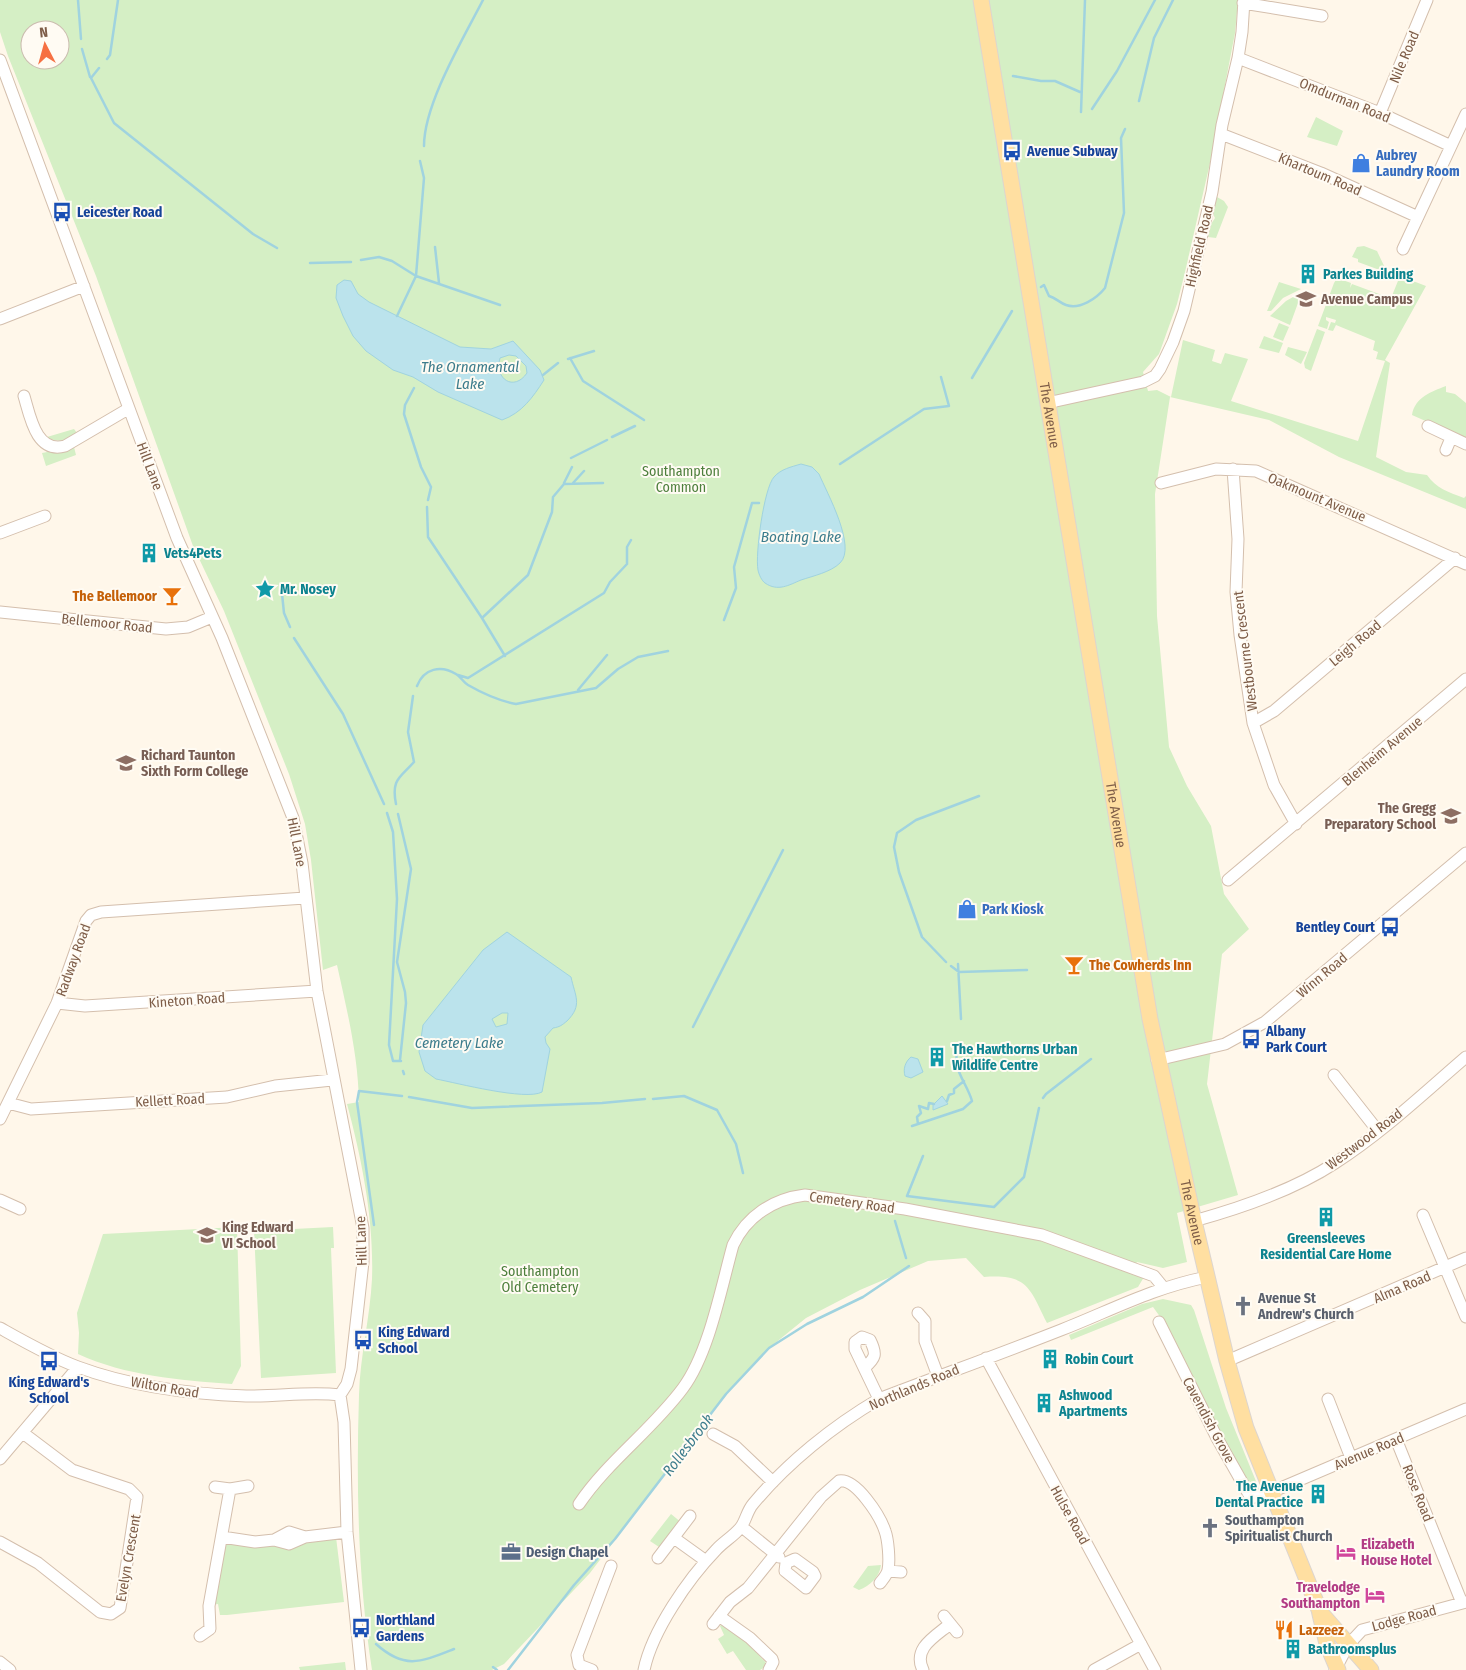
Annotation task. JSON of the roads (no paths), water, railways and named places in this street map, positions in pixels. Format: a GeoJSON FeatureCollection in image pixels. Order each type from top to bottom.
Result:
{"type":"FeatureCollection","features":[{"type":"Feature","properties":{"kind":"main road","name":"The Avenue"},"geometry":{"type":"LineString","coordinates":[[981,0],[1157,1060],[1227,1361],[1246,1428],[1320,1612],[1322,1626],[1337,1670]]}},
{"type":"Feature","properties":{"kind":"main road","name":"The Avenue"},"geometry":{"type":"LineString","coordinates":[[1320,1612],[1371,1670]]}},
{"type":"Feature","properties":{"kind":"street","name":"Nile Road"},"geometry":{"type":"LineString","coordinates":[[1380,113],[1427,0]]}},
{"type":"Feature","properties":{"kind":"street","name":"Highfield Road"},"geometry":{"type":"LineString","coordinates":[[1047,403],[1143,382],[1155,376],[1173,342],[1184,311],[1202,240],[1221,134],[1238,58],[1242,32],[1243,1]]}},
{"type":"Feature","properties":{"kind":"street"},"geometry":{"type":"LineString","coordinates":[[1243,1],[1322,16]]}},
{"type":"Feature","properties":{"kind":"street","name":"Omdurman Road"},"geometry":{"type":"LineString","coordinates":[[1238,58],[1380,113],[1451,146]]}},
{"type":"Feature","properties":{"kind":"street","name":"Hill Lane"},"geometry":{"type":"LineString","coordinates":[[0,60],[177,538],[212,616],[291,811],[302,863],[317,991],[332,1080],[351,1160],[363,1241],[351,1369],[347,1384],[340,1396]]}},
{"type":"Feature","properties":{"kind":"street"},"geometry":{"type":"LineString","coordinates":[[1403,249],[1466,114]]}},
{"type":"Feature","properties":{"kind":"street","name":"Khartoum Road"},"geometry":{"type":"LineString","coordinates":[[1221,134],[1322,173],[1418,217]]}},
{"type":"Feature","properties":{"kind":"street"},"geometry":{"type":"LineString","coordinates":[[0,318],[84,286]]}},
{"type":"Feature","properties":{"kind":"street"},"geometry":{"type":"LineString","coordinates":[[23,403],[39,439],[48,446],[59,448],[128,409]]}},
{"type":"Feature","properties":{"kind":"street"},"geometry":{"type":"LineString","coordinates":[[1428,426],[1466,444]]}},
{"type":"Feature","properties":{"kind":"street"},"geometry":{"type":"LineString","coordinates":[[1446,450],[1451,438]]}},
{"type":"Feature","properties":{"kind":"street","name":"Oakmount Avenue"},"geometry":{"type":"LineString","coordinates":[[1161,483],[1201,471],[1233,469],[1256,471],[1461,561]]}},
{"type":"Feature","properties":{"kind":"street","name":"Westbourne Crescent"},"geometry":{"type":"LineString","coordinates":[[1233,469],[1238,539],[1236,592],[1240,635],[1253,723],[1274,785],[1296,824]]}},
{"type":"Feature","properties":{"kind":"street"},"geometry":{"type":"LineString","coordinates":[[0,533],[45,516]]}},
{"type":"Feature","properties":{"kind":"street","name":"Leigh Road"},"geometry":{"type":"LineString","coordinates":[[1253,723],[1274,711],[1461,561]]}},
{"type":"Feature","properties":{"kind":"street","name":"Bellemoor Road"},"geometry":{"type":"LineString","coordinates":[[0,612],[166,629],[188,627],[212,616]]}},
{"type":"Feature","properties":{"kind":"street","name":"Blenheim Avenue"},"geometry":{"type":"LineString","coordinates":[[1228,880],[1466,680]]}},
{"type":"Feature","properties":{"kind":"street","name":"Winn Road"},"geometry":{"type":"LineString","coordinates":[[1157,1060],[1225,1044],[1265,1022],[1466,853]]}},
{"type":"Feature","properties":{"kind":"street","name":"Radway Road"},"geometry":{"type":"LineString","coordinates":[[0,1119],[57,1003],[86,921],[96,913],[306,898]]}},
{"type":"Feature","properties":{"kind":"street","name":"Kineton Road"},"geometry":{"type":"LineString","coordinates":[[57,1003],[85,1006],[317,991]]}},
{"type":"Feature","properties":{"kind":"street","name":"Westwood Road"},"geometry":{"type":"LineString","coordinates":[[1194,1221],[1303,1181],[1334,1164],[1378,1132],[1466,1057]]}},
{"type":"Feature","properties":{"kind":"street"},"geometry":{"type":"LineString","coordinates":[[1334,1075],[1348,1082],[1378,1132]]}},
{"type":"Feature","properties":{"kind":"street","name":"Kellett Road"},"geometry":{"type":"LineString","coordinates":[[8,1103],[31,1109],[226,1097],[275,1086],[332,1080]]}},
{"type":"Feature","properties":{"kind":"street","name":"Cemetery Road"},"geometry":{"type":"LineString","coordinates":[[579,1504],[600,1476],[683,1387],[703,1348],[733,1245],[740,1230],[751,1218],[766,1208],[790,1197],[805,1195],[905,1209],[1042,1235],[1154,1276],[1163,1287]]}},
{"type":"Feature","properties":{"kind":"street"},"geometry":{"type":"LineString","coordinates":[[0,1200],[20,1209]]}},
{"type":"Feature","properties":{"kind":"street"},"geometry":{"type":"LineString","coordinates":[[1423,1215],[1466,1317]]}},
{"type":"Feature","properties":{"kind":"street","name":"Alma Road"},"geometry":{"type":"LineString","coordinates":[[1227,1361],[1466,1258]]}},
{"type":"Feature","properties":{"kind":"street","name":"Northlands Road"},"geometry":{"type":"LineString","coordinates":[[644,1670],[656,1634],[706,1562],[742,1527],[748,1510],[773,1482],[824,1437],[879,1399],[1062,1330],[1163,1287],[1207,1277]]}},
{"type":"Feature","properties":{"kind":"street"},"geometry":{"type":"LineString","coordinates":[[926,1317],[926,1341],[938,1376]]}},
{"type":"Feature","properties":{"kind":"street","name":"Cavendish Grove"},"geometry":{"type":"LineString","coordinates":[[1159,1322],[1217,1438],[1251,1498],[1271,1492]]}},
{"type":"Feature","properties":{"kind":"street","name":"Wilton Road"},"geometry":{"type":"LineString","coordinates":[[0,1328],[78,1367],[142,1385],[197,1394],[248,1396],[316,1393],[340,1396]]}},
{"type":"Feature","properties":{"kind":"street","name":"Hulse Road"},"geometry":{"type":"LineString","coordinates":[[986,1358],[1155,1670]]}},
{"type":"Feature","properties":{"kind":"street"},"geometry":{"type":"LineString","coordinates":[[0,1459],[78,1367]]}},
{"type":"Feature","properties":{"kind":"street"},"geometry":{"type":"LineString","coordinates":[[864,1368],[879,1399]]}},
{"type":"Feature","properties":{"kind":"street"},"geometry":{"type":"LineString","coordinates":[[340,1396],[344,1422],[347,1532],[362,1670]]}},
{"type":"Feature","properties":{"kind":"street"},"geometry":{"type":"LineString","coordinates":[[1327,1407],[1351,1458]]}},
{"type":"Feature","properties":{"kind":"street","name":"Avenue Road"},"geometry":{"type":"LineString","coordinates":[[1271,1492],[1466,1409]]}},
{"type":"Feature","properties":{"kind":"street","name":"Evelyn Crescent"},"geometry":{"type":"LineString","coordinates":[[0,1542],[38,1563],[100,1612],[111,1614],[120,1608],[137,1497],[129,1489],[72,1470],[23,1433]]}},
{"type":"Feature","properties":{"kind":"street","name":"Rose Road"},"geometry":{"type":"LineString","coordinates":[[1396,1439],[1464,1602]]}},
{"type":"Feature","properties":{"kind":"street"},"geometry":{"type":"LineString","coordinates":[[718,1440],[735,1446],[773,1482]]}},
{"type":"Feature","properties":{"kind":"street"},"geometry":{"type":"LineString","coordinates":[[775,1664],[750,1638],[716,1620],[730,1602],[748,1588],[821,1497],[839,1481],[847,1480],[854,1485],[872,1507],[885,1531],[888,1571],[880,1583]]}},
{"type":"Feature","properties":{"kind":"street"},"geometry":{"type":"LineString","coordinates":[[215,1487],[230,1489],[248,1486]]}},
{"type":"Feature","properties":{"kind":"street"},"geometry":{"type":"LineString","coordinates":[[200,1636],[216,1625],[208,1606],[230,1489]]}},
{"type":"Feature","properties":{"kind":"street"},"geometry":{"type":"LineString","coordinates":[[658,1558],[690,1516]]}},
{"type":"Feature","properties":{"kind":"street"},"geometry":{"type":"LineString","coordinates":[[742,1527],[786,1563]]}},
{"type":"Feature","properties":{"kind":"street"},"geometry":{"type":"LineString","coordinates":[[222,1537],[254,1542],[274,1540],[289,1544],[305,1537],[347,1532]]}},
{"type":"Feature","properties":{"kind":"street"},"geometry":{"type":"LineString","coordinates":[[674,1538],[706,1562]]}},
{"type":"Feature","properties":{"kind":"street"},"geometry":{"type":"LineString","coordinates":[[888,1571],[901,1572]]}},
{"type":"Feature","properties":{"kind":"street"},"geometry":{"type":"LineString","coordinates":[[592,1670],[579,1665],[577,1655],[605,1572]]}},
{"type":"Feature","properties":{"kind":"street","name":"Lodge Road"},"geometry":{"type":"LineString","coordinates":[[1348,1645],[1358,1633],[1367,1628],[1464,1602]]}},
{"type":"Feature","properties":{"kind":"street"},"geometry":{"type":"LineString","coordinates":[[923,1670],[920,1655],[923,1647],[950,1624]]}},
{"type":"Feature","properties":{"kind":"street"},"geometry":{"type":"LineString","coordinates":[[1094,1670],[1142,1644]]}},
{"type":"Feature","properties":{"kind":"street"},"geometry":{"type":"LineString","coordinates":[[1337,1670],[1348,1645]]}},
{"type":"Feature","properties":{"kind":"street"},"geometry":{"type":"LineString","coordinates":[[0,1662],[10,1670]]}},
{"type":"Feature","properties":{"kind":"water","name":"The Ornamental Lake"},"geometry":{"type":"Polygon","coordinates":[[[344,280],[351,281],[358,294],[369,302],[460,347],[491,349],[513,341],[540,370],[544,380],[521,409],[502,420],[438,392],[413,377],[393,370],[366,351],[353,336],[343,316],[336,298],[337,285],[344,280]],[[509,355],[500,358],[500,372],[506,381],[516,382],[527,373],[526,366],[516,356],[509,355]]]}},
{"type":"Feature","properties":{"kind":"water","name":"Boating Lake"},"geometry":{"type":"Polygon","coordinates":[[[801,464],[812,467],[819,474],[839,520],[845,545],[844,555],[840,563],[827,571],[788,586],[774,587],[764,582],[761,578],[757,562],[764,507],[770,483],[774,477],[783,470],[801,464]]]}},
{"type":"Feature","properties":{"kind":"water","name":"Cemetery Lake"},"geometry":{"type":"Polygon","coordinates":[[[507,932],[571,977],[576,995],[575,1010],[567,1021],[561,1026],[553,1028],[545,1037],[550,1049],[542,1092],[534,1094],[507,1093],[436,1079],[425,1071],[419,1052],[423,1025],[483,950],[507,932]],[[502,1013],[492,1019],[496,1027],[507,1024],[508,1013],[502,1013]]]}},
{"type":"Feature","properties":{"kind":"water"},"geometry":{"type":"Polygon","coordinates":[[[911,1057],[918,1059],[923,1072],[911,1078],[905,1076],[904,1071],[906,1063],[911,1057]]]}},
{"type":"Feature","properties":{"kind":"water"},"geometry":{"type":"Polygon","coordinates":[[[942,1096],[948,1104],[933,1110],[933,1105],[942,1096]]]}},
{"type":"Feature","properties":{"kind":"waterway"},"geometry":{"type":"LineString","coordinates":[[78,0],[81,39]]}},
{"type":"Feature","properties":{"kind":"waterway"},"geometry":{"type":"LineString","coordinates":[[107,59],[110,55],[118,0]]}},
{"type":"Feature","properties":{"kind":"waterway"},"geometry":{"type":"LineString","coordinates":[[424,146],[430,111],[437,92],[483,0]]}},
{"type":"Feature","properties":{"kind":"waterway"},"geometry":{"type":"LineString","coordinates":[[1081,112],[1085,0]]}},
{"type":"Feature","properties":{"kind":"waterway"},"geometry":{"type":"LineString","coordinates":[[1092,109],[1117,71],[1155,0]]}},
{"type":"Feature","properties":{"kind":"waterway"},"geometry":{"type":"LineString","coordinates":[[1139,101],[1154,38],[1173,0]]}},
{"type":"Feature","properties":{"kind":"waterway"},"geometry":{"type":"LineString","coordinates":[[82,49],[90,77]]}},
{"type":"Feature","properties":{"kind":"waterway"},"geometry":{"type":"LineString","coordinates":[[99,68],[91,78],[114,123],[253,234],[277,248]]}},
{"type":"Feature","properties":{"kind":"waterway"},"geometry":{"type":"LineString","coordinates":[[1013,76],[1041,81],[1055,81],[1080,92]]}},
{"type":"Feature","properties":{"kind":"waterway"},"geometry":{"type":"LineString","coordinates":[[1041,287],[1044,285],[1049,296],[1071,306],[1088,302],[1098,296],[1105,288],[1124,213],[1121,138],[1125,129]]}},
{"type":"Feature","properties":{"kind":"waterway"},"geometry":{"type":"LineString","coordinates":[[397,316],[416,276],[424,178],[420,161]]}},
{"type":"Feature","properties":{"kind":"waterway"},"geometry":{"type":"LineString","coordinates":[[435,247],[439,283]]}},
{"type":"Feature","properties":{"kind":"waterway"},"geometry":{"type":"LineString","coordinates":[[361,260],[379,257],[392,261],[416,276],[500,305]]}},
{"type":"Feature","properties":{"kind":"waterway"},"geometry":{"type":"LineString","coordinates":[[310,263],[351,262]]}},
{"type":"Feature","properties":{"kind":"waterway"},"geometry":{"type":"LineString","coordinates":[[972,378],[1012,311]]}},
{"type":"Feature","properties":{"kind":"waterway"},"geometry":{"type":"LineString","coordinates":[[568,359],[594,351]]}},
{"type":"Feature","properties":{"kind":"waterway"},"geometry":{"type":"LineString","coordinates":[[570,358],[583,381],[644,420]]}},
{"type":"Feature","properties":{"kind":"waterway"},"geometry":{"type":"LineString","coordinates":[[543,375],[558,363]]}},
{"type":"Feature","properties":{"kind":"waterway"},"geometry":{"type":"LineString","coordinates":[[840,464],[924,409],[949,406],[941,377]]}},
{"type":"Feature","properties":{"kind":"waterway"},"geometry":{"type":"LineString","coordinates":[[414,388],[405,405],[404,414],[421,467],[431,487],[428,500]]}},
{"type":"Feature","properties":{"kind":"waterway"},"geometry":{"type":"LineString","coordinates":[[612,437],[635,426]]}},
{"type":"Feature","properties":{"kind":"waterway"},"geometry":{"type":"LineString","coordinates":[[571,458],[607,440]]}},
{"type":"Feature","properties":{"kind":"waterway"},"geometry":{"type":"LineString","coordinates":[[564,483],[572,467]]}},
{"type":"Feature","properties":{"kind":"waterway"},"geometry":{"type":"LineString","coordinates":[[573,483],[584,471]]}},
{"type":"Feature","properties":{"kind":"waterway"},"geometry":{"type":"LineString","coordinates":[[505,656],[482,618],[528,575],[552,512],[553,497],[564,484],[603,483]]}},
{"type":"Feature","properties":{"kind":"waterway"},"geometry":{"type":"LineString","coordinates":[[724,620],[736,588],[734,567],[752,503],[759,503]]}},
{"type":"Feature","properties":{"kind":"waterway"},"geometry":{"type":"LineString","coordinates":[[427,507],[428,537],[482,618]]}},
{"type":"Feature","properties":{"kind":"waterway"},"geometry":{"type":"LineString","coordinates":[[458,675],[468,678],[604,593],[610,582],[627,564],[627,547],[631,540]]}},
{"type":"Feature","properties":{"kind":"waterway"},"geometry":{"type":"LineString","coordinates":[[281,584],[284,613],[290,627]]}},
{"type":"Feature","properties":{"kind":"waterway"},"geometry":{"type":"LineString","coordinates":[[294,638],[343,714],[384,804]]}},
{"type":"Feature","properties":{"kind":"waterway"},"geometry":{"type":"LineString","coordinates":[[417,686],[428,672],[439,669],[445,670],[456,674],[466,684],[479,691],[497,699],[516,704],[596,688],[618,669],[638,657],[668,651]]}},
{"type":"Feature","properties":{"kind":"waterway"},"geometry":{"type":"LineString","coordinates":[[578,690],[607,655]]}},
{"type":"Feature","properties":{"kind":"waterway"},"geometry":{"type":"LineString","coordinates":[[396,804],[396,784],[414,762],[408,732],[413,696]]}},
{"type":"Feature","properties":{"kind":"waterway"},"geometry":{"type":"LineString","coordinates":[[946,962],[922,937],[899,872],[894,847],[897,833],[916,820],[979,796]]}},
{"type":"Feature","properties":{"kind":"waterway"},"geometry":{"type":"LineString","coordinates":[[387,813],[393,832],[397,899],[389,1045],[393,1061],[401,1061]]}},
{"type":"Feature","properties":{"kind":"waterway"},"geometry":{"type":"LineString","coordinates":[[398,814],[411,869],[397,962],[406,1003],[400,1060]]}},
{"type":"Feature","properties":{"kind":"waterway"},"geometry":{"type":"LineString","coordinates":[[693,1027],[783,850]]}},
{"type":"Feature","properties":{"kind":"waterway"},"geometry":{"type":"LineString","coordinates":[[958,964],[961,1019]]}},
{"type":"Feature","properties":{"kind":"waterway"},"geometry":{"type":"LineString","coordinates":[[951,966],[959,972],[1027,970]]}},
{"type":"Feature","properties":{"kind":"waterway"},"geometry":{"type":"LineString","coordinates":[[912,1126],[963,1109],[972,1101],[958,1069],[956,1057],[958,1050]]}},
{"type":"Feature","properties":{"kind":"waterway"},"geometry":{"type":"LineString","coordinates":[[1043,1098],[1091,1059]]}},
{"type":"Feature","properties":{"kind":"waterway"},"geometry":{"type":"LineString","coordinates":[[947,1101],[949,1095],[954,1093],[954,1089],[964,1081]]}},
{"type":"Feature","properties":{"kind":"waterway"},"geometry":{"type":"LineString","coordinates":[[374,1225],[357,1102],[359,1091],[402,1096]]}},
{"type":"Feature","properties":{"kind":"waterway"},"geometry":{"type":"LineString","coordinates":[[653,1099],[684,1096],[717,1110],[736,1144],[743,1173]]}},
{"type":"Feature","properties":{"kind":"waterway"},"geometry":{"type":"LineString","coordinates":[[409,1097],[472,1108],[602,1103],[645,1099]]}},
{"type":"Feature","properties":{"kind":"waterway"},"geometry":{"type":"LineString","coordinates":[[918,1124],[917,1117],[921,1113],[919,1106],[928,1109],[929,1103],[934,1104]]}},
{"type":"Feature","properties":{"kind":"waterway"},"geometry":{"type":"LineString","coordinates":[[923,1156],[907,1196],[994,1207],[1024,1177],[1039,1108]]}},
{"type":"Feature","properties":{"kind":"waterway"},"geometry":{"type":"LineString","coordinates":[[895,1221],[906,1258]]}},
{"type":"Feature","properties":{"kind":"waterway","name":"Rollesbrook"},"geometry":{"type":"LineString","coordinates":[[508,1670],[574,1585],[615,1539],[726,1394],[769,1348],[807,1324],[863,1297],[909,1266]]}},
{"type":"Feature","properties":{"kind":"waterway"},"geometry":{"type":"LineString","coordinates":[[376,1644],[396,1658],[413,1661],[422,1660],[454,1649]]}},
{"type":"Feature","properties":{"kind":"waterway"},"geometry":{"type":"LineString","coordinates":[[493,1667],[497,1670]]}},
{"type":"Feature","properties":{"kind":"place","name":"Avenue Subway"},"geometry":{"type":"Point","coordinates":[1012,151]}},
{"type":"Feature","properties":{"kind":"place","name":"Aubrey Laundry Room"},"geometry":{"type":"Point","coordinates":[1361,163]}},
{"type":"Feature","properties":{"kind":"place","name":"Leicester Road"},"geometry":{"type":"Point","coordinates":[62,212]}},
{"type":"Feature","properties":{"kind":"place","name":"Parkes Building"},"geometry":{"type":"Point","coordinates":[1308,274]}},
{"type":"Feature","properties":{"kind":"place","name":"Avenue Campus"},"geometry":{"type":"Point","coordinates":[1306,299]}},
{"type":"Feature","properties":{"kind":"place","name":"Vets4Pets"},"geometry":{"type":"Point","coordinates":[149,553]}},
{"type":"Feature","properties":{"kind":"place","name":"Mr. Nosey"},"geometry":{"type":"Point","coordinates":[265,589]}},
{"type":"Feature","properties":{"kind":"place","name":"The Bellemoor"},"geometry":{"type":"Point","coordinates":[172,596]}},
{"type":"Feature","properties":{"kind":"place","name":"Richard Taunton Sixth Form College"},"geometry":{"type":"Point","coordinates":[126,763]}},
{"type":"Feature","properties":{"kind":"place","name":"The Gregg Preparatory School"},"geometry":{"type":"Point","coordinates":[1451,816]}},
{"type":"Feature","properties":{"kind":"place","name":"Park Kiosk"},"geometry":{"type":"Point","coordinates":[967,909]}},
{"type":"Feature","properties":{"kind":"place","name":"Bentley Court"},"geometry":{"type":"Point","coordinates":[1390,927]}},
{"type":"Feature","properties":{"kind":"place","name":"The Cowherds Inn"},"geometry":{"type":"Point","coordinates":[1074,965]}},
{"type":"Feature","properties":{"kind":"place","name":"Albany Park Court"},"geometry":{"type":"Point","coordinates":[1251,1039]}},
{"type":"Feature","properties":{"kind":"place","name":"The Hawthorns Urban Wildlife Centre"},"geometry":{"type":"Point","coordinates":[937,1057]}},
{"type":"Feature","properties":{"kind":"place","name":"Greensleeves Residential Care Home"},"geometry":{"type":"Point","coordinates":[1326,1217]}},
{"type":"Feature","properties":{"kind":"place","name":"King Edward VI School"},"geometry":{"type":"Point","coordinates":[207,1235]}},
{"type":"Feature","properties":{"kind":"place","name":"Avenue St Andrew's Church"},"geometry":{"type":"Point","coordinates":[1243,1306]}},
{"type":"Feature","properties":{"kind":"place","name":"King Edward School"},"geometry":{"type":"Point","coordinates":[363,1340]}},
{"type":"Feature","properties":{"kind":"place","name":"Robin Court"},"geometry":{"type":"Point","coordinates":[1050,1359]}},
{"type":"Feature","properties":{"kind":"place","name":"King Edward's School"},"geometry":{"type":"Point","coordinates":[49,1361]}},
{"type":"Feature","properties":{"kind":"place","name":"Ashwood Apartments"},"geometry":{"type":"Point","coordinates":[1044,1403]}},
{"type":"Feature","properties":{"kind":"place","name":"The Avenue Dental Practice"},"geometry":{"type":"Point","coordinates":[1318,1494]}},
{"type":"Feature","properties":{"kind":"place","name":"Southampton Spiritualist Church"},"geometry":{"type":"Point","coordinates":[1210,1528]}},
{"type":"Feature","properties":{"kind":"place","name":"Design Chapel"},"geometry":{"type":"Point","coordinates":[511,1552]}},
{"type":"Feature","properties":{"kind":"place","name":"Elizabeth House Hotel"},"geometry":{"type":"Point","coordinates":[1346,1552]}},
{"type":"Feature","properties":{"kind":"place","name":"Travelodge Southampton"},"geometry":{"type":"Point","coordinates":[1375,1595]}},
{"type":"Feature","properties":{"kind":"place","name":"Northland Gardens"},"geometry":{"type":"Point","coordinates":[361,1628]}},
{"type":"Feature","properties":{"kind":"place","name":"Lazzeez"},"geometry":{"type":"Point","coordinates":[1284,1630]}},
{"type":"Feature","properties":{"kind":"place","name":"Bathroomsplus"},"geometry":{"type":"Point","coordinates":[1293,1649]}},
{"type":"Feature","properties":{"kind":"park label","name":"Southampton Common"},"geometry":{"type":"Point","coordinates":[681,480]}},
{"type":"Feature","properties":{"kind":"park label","name":"Southampton Old Cemetery"},"geometry":{"type":"Point","coordinates":[540,1279]}}]}
